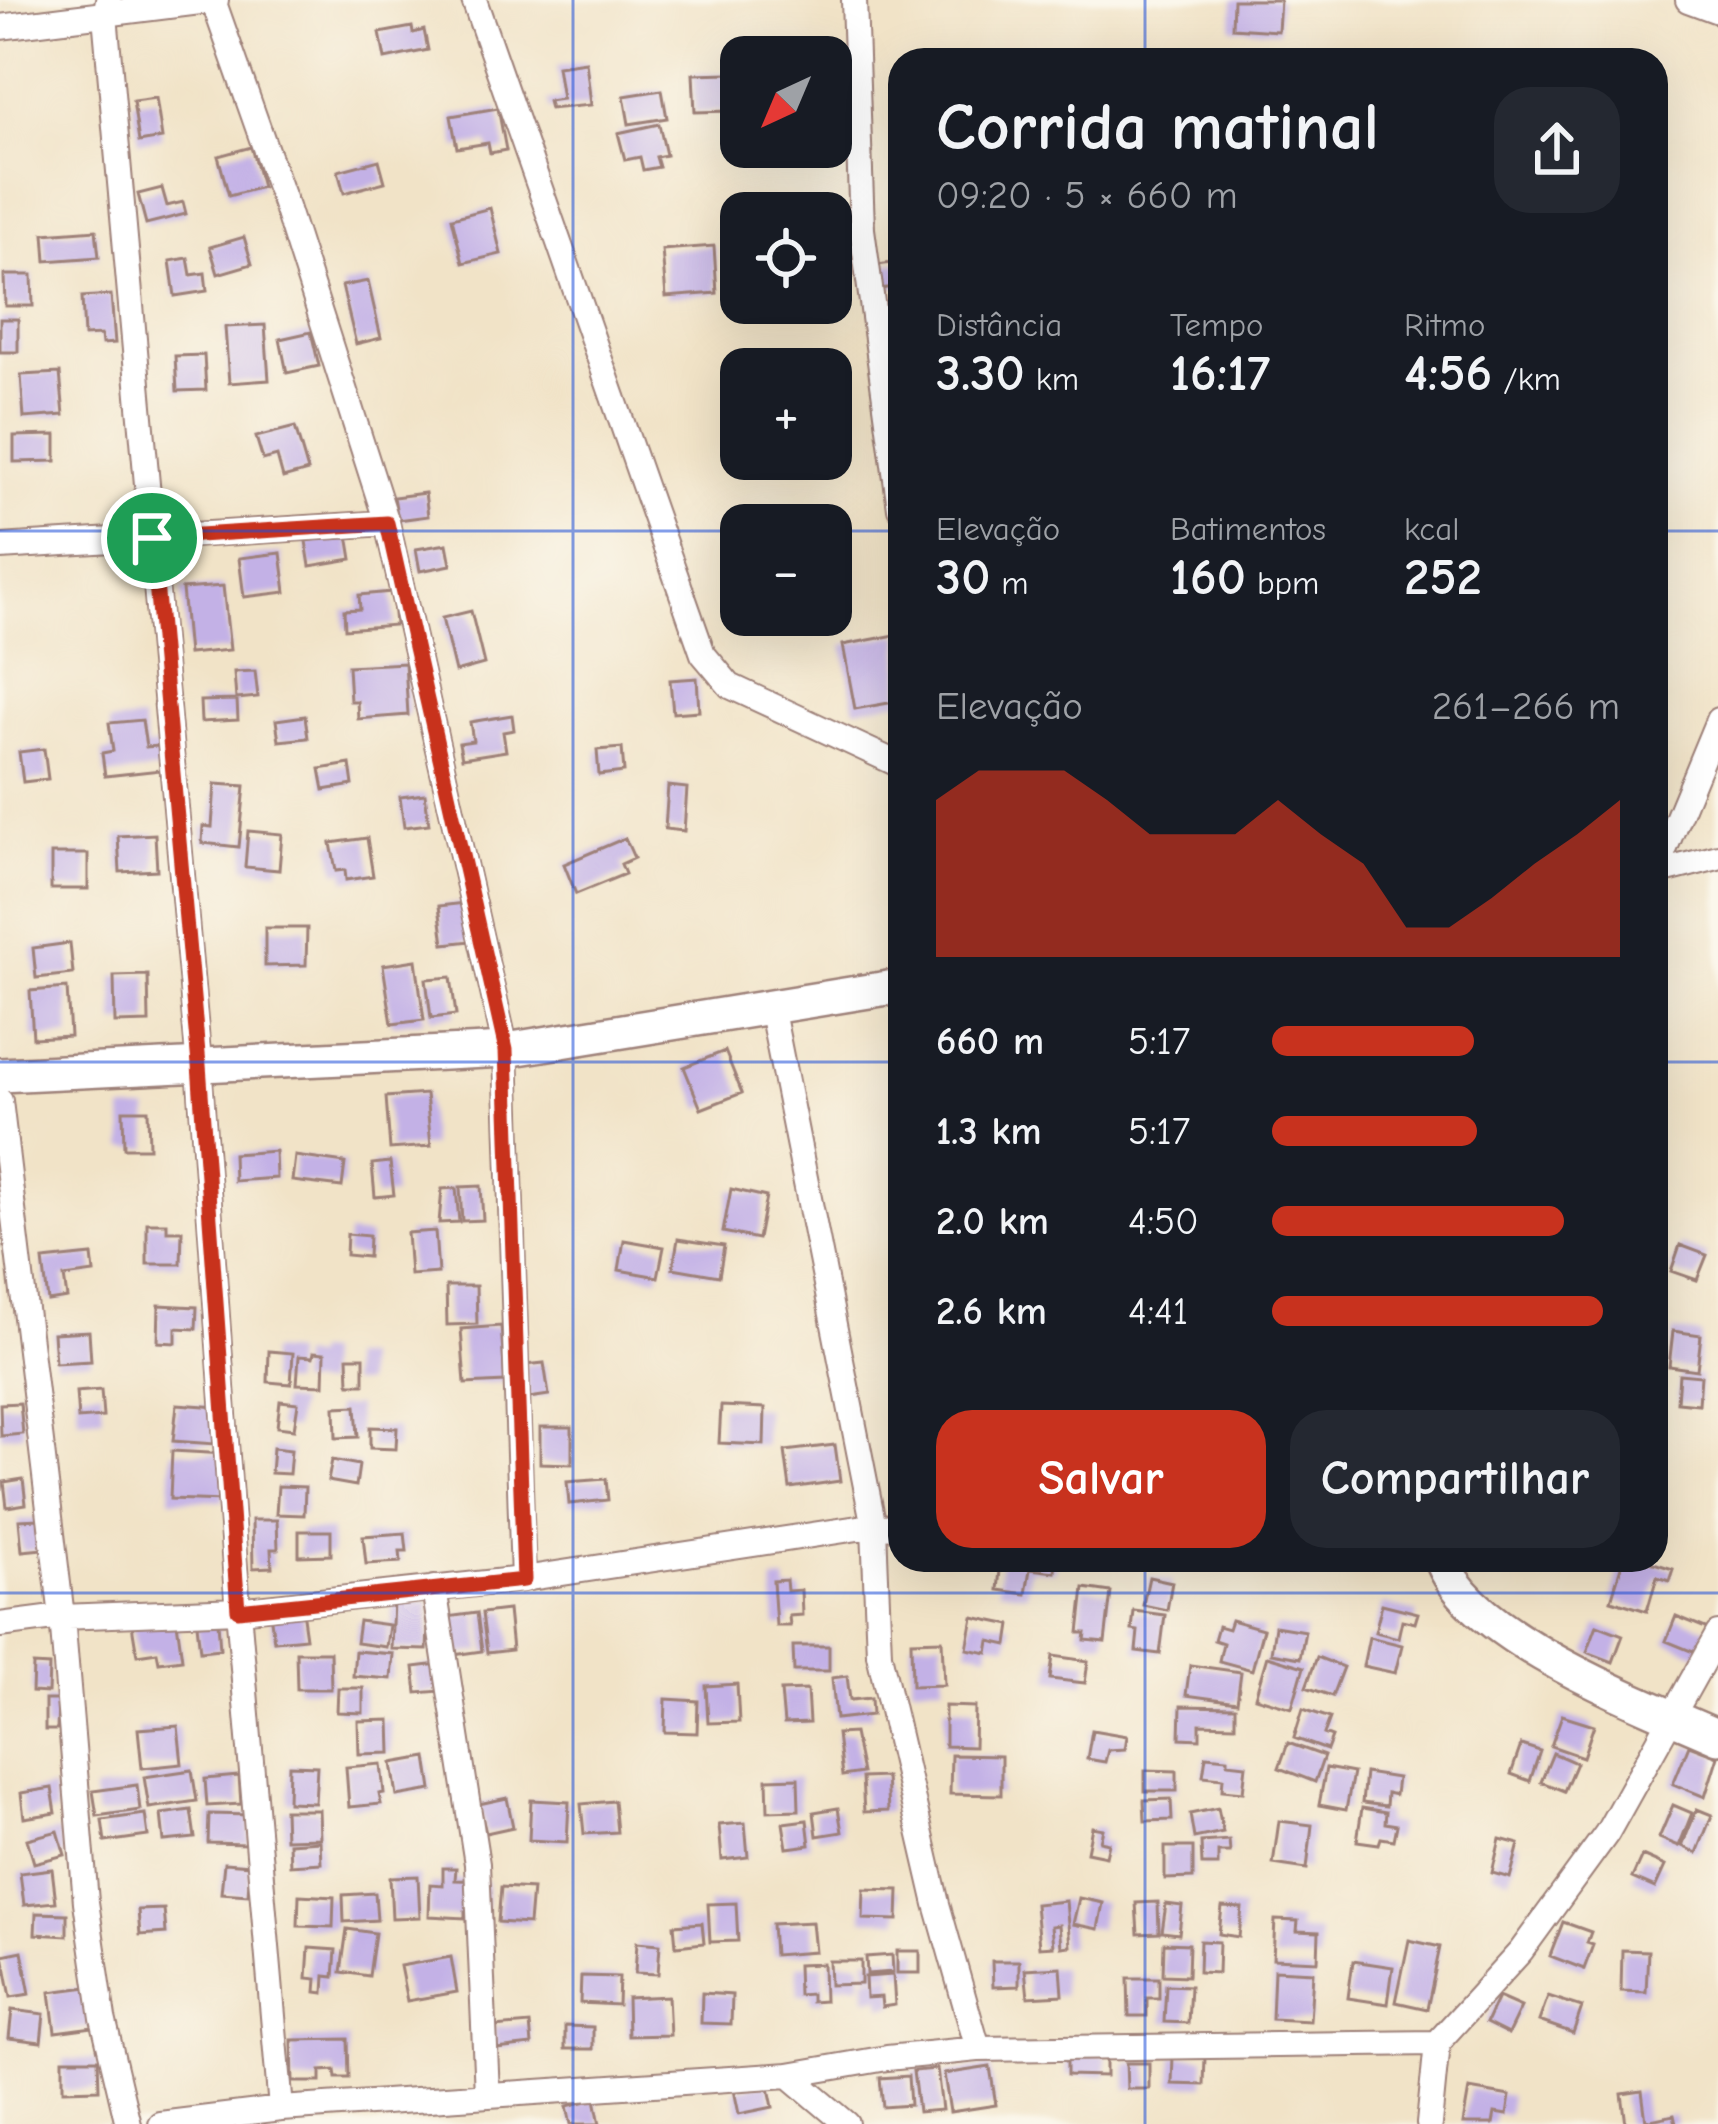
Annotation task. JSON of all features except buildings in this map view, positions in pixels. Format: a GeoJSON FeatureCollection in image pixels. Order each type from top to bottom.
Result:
{"type":"FeatureCollection","features":[{"type":"Feature","properties":{"kind":"street"},"geometry":{"type":"LineString","coordinates":[[0,27],[107,8],[214,0],[286,207],[387,523],[506,1050],[524,1580]]}},
{"type":"Feature","properties":{"kind":"street"},"geometry":{"type":"LineString","coordinates":[[474,0],[703,654],[730,686],[888,758]]}},
{"type":"Feature","properties":{"kind":"street"},"geometry":{"type":"LineString","coordinates":[[854,0],[862,230],[888,420]]}},
{"type":"Feature","properties":{"kind":"street"},"geometry":{"type":"LineString","coordinates":[[1688,0],[1718,11]]}},
{"type":"Feature","properties":{"kind":"street"},"geometry":{"type":"LineString","coordinates":[[107,8],[199,1065],[238,1610],[281,2109]]}},
{"type":"Feature","properties":{"kind":"street"},"geometry":{"type":"LineString","coordinates":[[0,547],[387,523]]}},
{"type":"Feature","properties":{"kind":"street"},"geometry":{"type":"LineString","coordinates":[[1668,843],[1718,720]]}},
{"type":"Feature","properties":{"kind":"street"},"geometry":{"type":"LineString","coordinates":[[1668,869],[1718,857]]}},
{"type":"Feature","properties":{"kind":"street"},"geometry":{"type":"LineString","coordinates":[[0,1075],[506,1050],[888,988]]}},
{"type":"Feature","properties":{"kind":"street"},"geometry":{"type":"LineString","coordinates":[[771,1006],[874,1527],[879,1654],[937,1904],[978,2049]]}},
{"type":"Feature","properties":{"kind":"street"},"geometry":{"type":"LineString","coordinates":[[0,1101],[62,1618],[86,1902],[103,2018],[128,2124]]}},
{"type":"Feature","properties":{"kind":"street"},"geometry":{"type":"LineString","coordinates":[[0,1625],[238,1610],[524,1580],[888,1526]]}},
{"type":"Feature","properties":{"kind":"street"},"geometry":{"type":"LineString","coordinates":[[1449,1572],[1461,1595],[1488,1620],[1574,1669],[1718,1737]]}},
{"type":"Feature","properties":{"kind":"street"},"geometry":{"type":"LineString","coordinates":[[434,1588],[477,1864],[488,2094]]}},
{"type":"Feature","properties":{"kind":"street"},"geometry":{"type":"LineString","coordinates":[[1429,2124],[1437,2043],[1521,1951],[1607,1833],[1718,1634]]}},
{"type":"Feature","properties":{"kind":"street"},"geometry":{"type":"LineString","coordinates":[[160,2124],[281,2109],[789,2075],[886,2058],[978,2049],[1437,2043]]}},
{"type":"Feature","properties":{"kind":"street"},"geometry":{"type":"LineString","coordinates":[[789,2075],[847,2124]]}},
{"type":"Feature","properties":{"kind":"route"},"geometry":{"type":"LineString","coordinates":[[387,523],[506,1050],[524,1580],[238,1610],[199,1065],[152,538],[387,523]]}}]}
